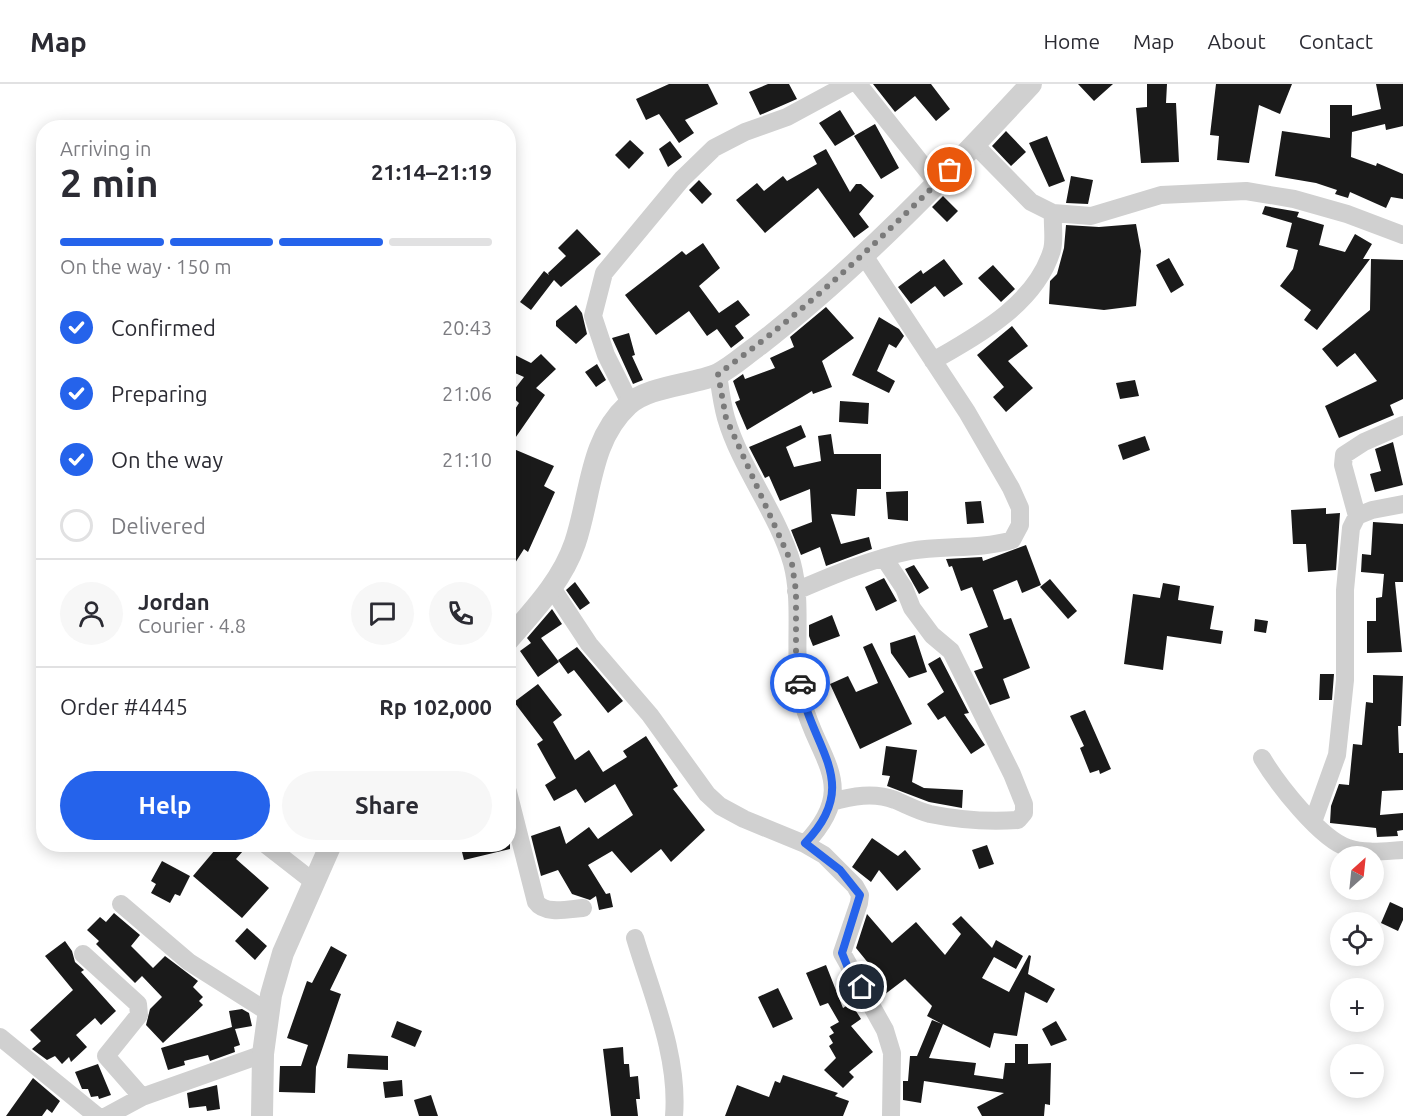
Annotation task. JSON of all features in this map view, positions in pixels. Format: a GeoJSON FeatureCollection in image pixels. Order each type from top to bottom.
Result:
{"type":"FeatureCollection","features":[{"type":"Feature","properties":{"kind":"street"},"geometry":{"type":"LineString","coordinates":[[630,404],[606,355],[592,316],[604,273],[682,179],[714,148],[746,132],[787,117],[848,84]]}},
{"type":"Feature","properties":{"kind":"street"},"geometry":{"type":"LineString","coordinates":[[858,84],[937,183]]}},
{"type":"Feature","properties":{"kind":"street"},"geometry":{"type":"LineString","coordinates":[[516,631],[552,588],[575,542],[592,471],[603,439],[630,404],[718,374],[759,344],[862,254],[937,183],[1031,84]]}},
{"type":"Feature","properties":{"kind":"street"},"geometry":{"type":"LineString","coordinates":[[975,145],[1031,202],[1053,213],[1091,216],[1161,195],[1246,191],[1294,199],[1347,214],[1403,235]]}},
{"type":"Feature","properties":{"kind":"street"},"geometry":{"type":"LineString","coordinates":[[933,361],[984,332],[1027,294],[1052,250],[1053,213]]}},
{"type":"Feature","properties":{"kind":"street"},"geometry":{"type":"LineString","coordinates":[[796,591],[884,558],[912,551],[997,544],[1012,540],[1020,525],[1020,508],[1011,488],[967,411],[862,254]]}},
{"type":"Feature","properties":{"kind":"street"},"geometry":{"type":"LineString","coordinates":[[718,374],[726,418],[792,564],[796,591],[796,654],[803,703],[834,781],[831,802],[815,833],[805,843]]}},
{"type":"Feature","properties":{"kind":"street"},"geometry":{"type":"LineString","coordinates":[[1357,516],[1343,465],[1344,455],[1357,445],[1403,425]]}},
{"type":"Feature","properties":{"kind":"street"},"geometry":{"type":"LineString","coordinates":[[1313,822],[1337,754],[1345,680],[1345,590],[1351,528],[1357,516],[1372,510],[1403,504]]}},
{"type":"Feature","properties":{"kind":"street"},"geometry":{"type":"LineString","coordinates":[[831,802],[855,795],[877,796],[893,799],[927,813],[987,822],[1018,820],[1024,813],[1024,804],[1012,774],[951,651],[932,635],[912,608],[904,588],[884,558]]}},
{"type":"Feature","properties":{"kind":"street"},"geometry":{"type":"LineString","coordinates":[[552,588],[589,644],[650,715],[707,794],[720,806],[744,819],[805,843],[840,870],[860,895],[842,953],[848,968],[880,1021],[892,1053],[891,1116]]}},
{"type":"Feature","properties":{"kind":"street"},"geometry":{"type":"LineString","coordinates":[[1262,758],[1275,779],[1313,822],[1346,848],[1365,852],[1403,850]]}},
{"type":"Feature","properties":{"kind":"street"},"geometry":{"type":"LineString","coordinates":[[516,823],[539,907],[549,910],[584,908]]}},
{"type":"Feature","properties":{"kind":"street"},"geometry":{"type":"LineString","coordinates":[[276,852],[315,883]]}},
{"type":"Feature","properties":{"kind":"street"},"geometry":{"type":"LineString","coordinates":[[262,1116],[263,1054],[268,1012],[283,953],[328,852]]}},
{"type":"Feature","properties":{"kind":"street"},"geometry":{"type":"LineString","coordinates":[[121,904],[189,962],[268,1012]]}},
{"type":"Feature","properties":{"kind":"street"},"geometry":{"type":"LineString","coordinates":[[635,938],[671,1056],[676,1100],[674,1116]]}},
{"type":"Feature","properties":{"kind":"street"},"geometry":{"type":"LineString","coordinates":[[83,954],[138,1004],[140,1015],[106,1056],[142,1097]]}},
{"type":"Feature","properties":{"kind":"street"},"geometry":{"type":"LineString","coordinates":[[0,1037],[97,1116]]}},
{"type":"Feature","properties":{"kind":"street"},"geometry":{"type":"LineString","coordinates":[[107,1116],[142,1097],[263,1054]]}},
{"type":"Feature","properties":{"kind":"building"},"geometry":{"type":"Polygon","coordinates":[[[669,84],[708,84],[718,104],[685,120],[694,133],[679,143],[659,114],[646,120],[636,99],[669,84]]]}},
{"type":"Feature","properties":{"kind":"building"},"geometry":{"type":"Polygon","coordinates":[[[768,84],[789,84],[797,99],[760,115],[749,92],[768,84]]]}},
{"type":"Feature","properties":{"kind":"building"},"geometry":{"type":"Polygon","coordinates":[[[873,84],[931,84],[950,109],[936,121],[915,96],[895,112],[873,84]]]}},
{"type":"Feature","properties":{"kind":"building"},"geometry":{"type":"Polygon","coordinates":[[[1078,84],[1113,84],[1094,101],[1078,84]]]}},
{"type":"Feature","properties":{"kind":"building"},"geometry":{"type":"Polygon","coordinates":[[[1147,84],[1167,84],[1166,103],[1176,103],[1179,162],[1141,163],[1136,108],[1147,107],[1147,84]]]}},
{"type":"Feature","properties":{"kind":"building"},"geometry":{"type":"Polygon","coordinates":[[[1216,84],[1292,84],[1280,114],[1259,105],[1249,163],[1217,160],[1219,136],[1210,135],[1216,84]]]}},
{"type":"Feature","properties":{"kind":"building"},"geometry":{"type":"Polygon","coordinates":[[[1376,84],[1403,84],[1403,126],[1386,130],[1385,124],[1352,132],[1351,157],[1376,166],[1377,163],[1403,174],[1403,199],[1391,197],[1386,208],[1350,192],[1348,198],[1335,194],[1337,190],[1316,183],[1275,176],[1282,131],[1330,138],[1330,105],[1352,105],[1352,116],[1381,109],[1376,84]]]}},
{"type":"Feature","properties":{"kind":"building"},"geometry":{"type":"Polygon","coordinates":[[[840,110],[855,134],[835,146],[819,123],[840,110]]]}},
{"type":"Feature","properties":{"kind":"building"},"geometry":{"type":"Polygon","coordinates":[[[875,124],[899,168],[881,179],[854,136],[875,124]]]}},
{"type":"Feature","properties":{"kind":"building"},"geometry":{"type":"Polygon","coordinates":[[[1006,131],[1026,152],[1011,166],[992,146],[1006,131]]]}},
{"type":"Feature","properties":{"kind":"building"},"geometry":{"type":"Polygon","coordinates":[[[1047,136],[1065,181],[1049,187],[1029,143],[1047,136]]]}},
{"type":"Feature","properties":{"kind":"building"},"geometry":{"type":"Polygon","coordinates":[[[630,140],[644,153],[629,169],[615,155],[630,140]]]}},
{"type":"Feature","properties":{"kind":"building"},"geometry":{"type":"Polygon","coordinates":[[[670,141],[682,157],[668,167],[659,149],[670,141]]]}},
{"type":"Feature","properties":{"kind":"building"},"geometry":{"type":"Polygon","coordinates":[[[826,149],[850,192],[856,184],[861,184],[874,196],[859,214],[869,227],[854,238],[818,188],[765,233],[736,200],[757,183],[764,191],[783,176],[787,181],[817,164],[813,156],[826,149]]]}},
{"type":"Feature","properties":{"kind":"building"},"geometry":{"type":"Polygon","coordinates":[[[1071,176],[1093,180],[1088,204],[1066,203],[1071,176]]]}},
{"type":"Feature","properties":{"kind":"building"},"geometry":{"type":"Polygon","coordinates":[[[699,180],[712,194],[702,204],[689,190],[699,180]]]}},
{"type":"Feature","properties":{"kind":"building"},"geometry":{"type":"Polygon","coordinates":[[[943,196],[958,211],[947,222],[932,207],[943,196]]]}},
{"type":"Feature","properties":{"kind":"building"},"geometry":{"type":"Polygon","coordinates":[[[1265,206],[1299,212],[1297,217],[1324,225],[1319,245],[1345,252],[1355,234],[1372,244],[1363,259],[1370,259],[1317,330],[1304,320],[1311,310],[1280,286],[1293,269],[1298,250],[1286,247],[1292,223],[1262,214],[1265,206]]]}},
{"type":"Feature","properties":{"kind":"building"},"geometry":{"type":"Polygon","coordinates":[[[1136,224],[1141,251],[1136,306],[1104,310],[1049,304],[1050,281],[1057,274],[1064,248],[1066,225],[1099,227],[1136,224]]]}},
{"type":"Feature","properties":{"kind":"building"},"geometry":{"type":"Polygon","coordinates":[[[577,229],[601,254],[561,287],[554,280],[531,310],[520,302],[544,271],[549,275],[548,273],[566,256],[558,248],[577,229]]]}},
{"type":"Feature","properties":{"kind":"building"},"geometry":{"type":"Polygon","coordinates":[[[703,243],[720,268],[699,286],[719,313],[738,300],[750,315],[735,326],[744,338],[731,348],[717,329],[707,336],[689,311],[656,335],[625,295],[682,251],[686,255],[703,243]]]}},
{"type":"Feature","properties":{"kind":"building"},"geometry":{"type":"Polygon","coordinates":[[[1169,258],[1184,285],[1171,293],[1156,265],[1169,258]]]}},
{"type":"Feature","properties":{"kind":"building"},"geometry":{"type":"Polygon","coordinates":[[[944,259],[963,284],[944,297],[935,286],[911,304],[898,287],[921,270],[923,274],[944,259]]]}},
{"type":"Feature","properties":{"kind":"building"},"geometry":{"type":"Polygon","coordinates":[[[1371,259],[1403,260],[1403,399],[1390,405],[1394,415],[1339,438],[1325,406],[1377,381],[1355,353],[1337,367],[1322,349],[1370,310],[1371,259]]]}},
{"type":"Feature","properties":{"kind":"building"},"geometry":{"type":"Polygon","coordinates":[[[993,265],[1015,289],[1001,302],[978,278],[993,265]]]}},
{"type":"Feature","properties":{"kind":"building"},"geometry":{"type":"Polygon","coordinates":[[[576,305],[582,313],[587,334],[576,344],[556,326],[556,321],[576,305]]]}},
{"type":"Feature","properties":{"kind":"building"},"geometry":{"type":"Polygon","coordinates":[[[826,307],[854,338],[822,361],[832,387],[813,394],[812,391],[747,430],[735,402],[740,400],[733,381],[743,374],[745,379],[775,368],[770,358],[794,347],[790,337],[826,307]]]}},
{"type":"Feature","properties":{"kind":"building"},"geometry":{"type":"Polygon","coordinates":[[[879,317],[899,329],[904,336],[896,348],[889,344],[877,371],[895,381],[889,393],[852,375],[879,317]]]}},
{"type":"Feature","properties":{"kind":"building"},"geometry":{"type":"Polygon","coordinates":[[[1012,326],[1028,346],[1008,361],[1033,388],[1006,412],[993,397],[1004,387],[977,355],[1012,326]]]}},
{"type":"Feature","properties":{"kind":"building"},"geometry":{"type":"Polygon","coordinates":[[[629,333],[635,355],[632,356],[643,380],[633,384],[612,338],[629,333]]]}},
{"type":"Feature","properties":{"kind":"building"},"geometry":{"type":"Polygon","coordinates":[[[541,354],[556,369],[536,388],[545,395],[516,437],[516,408],[519,403],[516,400],[516,387],[524,377],[516,374],[516,356],[531,363],[541,354]]]}},
{"type":"Feature","properties":{"kind":"building"},"geometry":{"type":"Polygon","coordinates":[[[597,364],[606,380],[596,387],[585,372],[597,364]]]}},
{"type":"Feature","properties":{"kind":"building"},"geometry":{"type":"Polygon","coordinates":[[[1135,380],[1139,396],[1120,399],[1116,383],[1135,380]]]}},
{"type":"Feature","properties":{"kind":"building"},"geometry":{"type":"Polygon","coordinates":[[[840,401],[869,403],[868,424],[839,422],[840,401]]]}},
{"type":"Feature","properties":{"kind":"building"},"geometry":{"type":"Polygon","coordinates":[[[801,425],[806,437],[786,447],[794,467],[821,461],[818,436],[831,434],[834,454],[881,454],[881,489],[857,489],[855,516],[831,514],[841,544],[869,537],[872,549],[826,566],[820,547],[801,555],[791,530],[812,522],[810,489],[780,501],[769,476],[765,478],[749,447],[801,425]]]}},
{"type":"Feature","properties":{"kind":"building"},"geometry":{"type":"Polygon","coordinates":[[[1145,436],[1150,450],[1123,460],[1118,445],[1145,436]]]}},
{"type":"Feature","properties":{"kind":"building"},"geometry":{"type":"Polygon","coordinates":[[[1393,442],[1403,485],[1375,492],[1370,474],[1381,471],[1375,449],[1393,442]]]}},
{"type":"Feature","properties":{"kind":"building"},"geometry":{"type":"Polygon","coordinates":[[[516,450],[554,466],[544,486],[555,492],[528,552],[524,549],[516,562],[516,450]]]}},
{"type":"Feature","properties":{"kind":"building"},"geometry":{"type":"Polygon","coordinates":[[[908,491],[908,521],[888,519],[886,492],[908,491]]]}},
{"type":"Feature","properties":{"kind":"building"},"geometry":{"type":"Polygon","coordinates":[[[981,501],[984,523],[967,524],[965,502],[981,501]]]}},
{"type":"Feature","properties":{"kind":"building"},"geometry":{"type":"Polygon","coordinates":[[[1326,508],[1326,514],[1340,513],[1336,570],[1308,572],[1306,544],[1293,544],[1291,510],[1326,508]]]}},
{"type":"Feature","properties":{"kind":"building"},"geometry":{"type":"Polygon","coordinates":[[[1373,522],[1403,524],[1403,582],[1395,582],[1402,652],[1367,653],[1367,621],[1376,621],[1376,598],[1382,597],[1384,574],[1361,572],[1362,554],[1371,555],[1373,522]]]}},
{"type":"Feature","properties":{"kind":"building"},"geometry":{"type":"Polygon","coordinates":[[[1026,545],[1041,585],[1022,593],[1017,580],[993,590],[1004,620],[1011,618],[1030,668],[1003,679],[1010,698],[990,705],[974,671],[983,668],[969,634],[988,627],[972,587],[961,591],[952,566],[949,567],[946,559],[982,557],[983,561],[1026,545]]]}},
{"type":"Feature","properties":{"kind":"building"},"geometry":{"type":"Polygon","coordinates":[[[914,565],[929,588],[919,594],[905,569],[914,565]]]}},
{"type":"Feature","properties":{"kind":"building"},"geometry":{"type":"Polygon","coordinates":[[[884,578],[897,601],[876,611],[865,587],[884,578]]]}},
{"type":"Feature","properties":{"kind":"building"},"geometry":{"type":"Polygon","coordinates":[[[1050,579],[1077,611],[1068,619],[1040,587],[1050,579]]]}},
{"type":"Feature","properties":{"kind":"building"},"geometry":{"type":"Polygon","coordinates":[[[575,582],[590,603],[580,610],[566,590],[575,582]]]}},
{"type":"Feature","properties":{"kind":"building"},"geometry":{"type":"Polygon","coordinates":[[[1163,583],[1180,586],[1178,600],[1214,606],[1210,629],[1223,631],[1221,644],[1167,636],[1163,670],[1124,664],[1133,594],[1160,598],[1163,583]]]}},
{"type":"Feature","properties":{"kind":"building"},"geometry":{"type":"Polygon","coordinates":[[[552,609],[562,624],[541,638],[559,662],[538,677],[520,651],[531,643],[527,638],[552,609]]]}},
{"type":"Feature","properties":{"kind":"building"},"geometry":{"type":"Polygon","coordinates":[[[832,615],[840,636],[813,646],[809,636],[809,625],[832,615]]]}},
{"type":"Feature","properties":{"kind":"building"},"geometry":{"type":"Polygon","coordinates":[[[1255,619],[1268,621],[1266,633],[1254,631],[1255,619]]]}},
{"type":"Feature","properties":{"kind":"building"},"geometry":{"type":"Polygon","coordinates":[[[915,635],[927,672],[909,678],[891,653],[890,643],[915,635]]]}},
{"type":"Feature","properties":{"kind":"building"},"geometry":{"type":"Polygon","coordinates":[[[872,643],[912,724],[860,749],[830,684],[848,676],[856,692],[878,683],[863,647],[872,643]]]}},
{"type":"Feature","properties":{"kind":"building"},"geometry":{"type":"Polygon","coordinates":[[[577,647],[623,701],[608,713],[574,670],[568,674],[558,660],[577,647]]]}},
{"type":"Feature","properties":{"kind":"building"},"geometry":{"type":"Polygon","coordinates":[[[940,657],[969,713],[964,714],[985,745],[971,754],[945,716],[938,720],[927,704],[944,692],[928,664],[940,657]]]}},
{"type":"Feature","properties":{"kind":"building"},"geometry":{"type":"Polygon","coordinates":[[[1320,674],[1334,674],[1332,700],[1319,700],[1320,674]]]}},
{"type":"Feature","properties":{"kind":"building"},"geometry":{"type":"Polygon","coordinates":[[[1373,675],[1403,676],[1401,726],[1398,726],[1399,753],[1403,753],[1403,790],[1382,791],[1380,815],[1403,813],[1403,830],[1397,831],[1398,836],[1377,837],[1376,828],[1330,823],[1331,806],[1339,784],[1349,785],[1353,744],[1362,745],[1366,702],[1373,703],[1373,675]]]}},
{"type":"Feature","properties":{"kind":"building"},"geometry":{"type":"Polygon","coordinates":[[[538,684],[562,715],[553,722],[575,760],[589,750],[603,772],[627,757],[623,751],[646,736],[678,786],[673,789],[705,830],[671,862],[661,849],[631,873],[612,851],[588,865],[606,894],[610,893],[613,907],[599,910],[596,896],[590,900],[572,894],[558,870],[541,876],[531,836],[560,826],[566,844],[589,827],[598,839],[633,815],[615,784],[585,803],[576,789],[554,801],[545,785],[556,778],[537,744],[543,740],[516,705],[516,700],[538,684]]]}},
{"type":"Feature","properties":{"kind":"building"},"geometry":{"type":"Polygon","coordinates":[[[1085,710],[1111,769],[1100,774],[1099,770],[1090,773],[1080,748],[1084,746],[1070,716],[1085,710]]]}},
{"type":"Feature","properties":{"kind":"building"},"geometry":{"type":"Polygon","coordinates":[[[886,746],[917,750],[912,782],[924,788],[963,790],[962,808],[929,802],[887,786],[890,776],[882,775],[886,746]]]}},
{"type":"Feature","properties":{"kind":"building"},"geometry":{"type":"Polygon","coordinates":[[[872,838],[898,856],[905,850],[921,869],[897,891],[879,870],[871,882],[852,867],[872,838]]]}},
{"type":"Feature","properties":{"kind":"building"},"geometry":{"type":"Polygon","coordinates":[[[987,845],[994,864],[979,869],[972,850],[987,845]]]}},
{"type":"Feature","properties":{"kind":"building"},"geometry":{"type":"Polygon","coordinates":[[[213,852],[242,852],[236,859],[269,888],[242,918],[193,876],[213,852]]]}},
{"type":"Feature","properties":{"kind":"building"},"geometry":{"type":"Polygon","coordinates":[[[462,852],[497,852],[464,860],[462,852]]]}},
{"type":"Feature","properties":{"kind":"building"},"geometry":{"type":"Polygon","coordinates":[[[162,861],[190,876],[180,896],[175,894],[170,903],[151,893],[156,884],[151,881],[162,861]]]}},
{"type":"Feature","properties":{"kind":"building"},"geometry":{"type":"Polygon","coordinates":[[[1390,902],[1403,908],[1403,920],[1398,931],[1384,924],[1384,916],[1390,902]]]}},
{"type":"Feature","properties":{"kind":"building"},"geometry":{"type":"Polygon","coordinates":[[[114,913],[140,935],[131,946],[153,968],[165,956],[198,981],[193,987],[203,997],[199,1001],[203,1005],[163,1043],[146,1025],[150,1009],[162,997],[142,976],[135,983],[96,944],[99,941],[87,930],[100,917],[106,922],[114,913]]]}},
{"type":"Feature","properties":{"kind":"building"},"geometry":{"type":"Polygon","coordinates":[[[867,914],[892,943],[916,922],[945,955],[961,934],[952,924],[961,916],[992,948],[996,940],[1023,956],[1016,969],[994,957],[982,978],[1009,992],[1029,955],[1031,956],[1028,974],[1055,989],[1047,1003],[1025,992],[1017,1036],[994,1033],[990,1048],[943,1024],[929,1058],[976,1063],[974,1075],[1003,1079],[1005,1063],[1015,1063],[1015,1044],[1028,1044],[1028,1064],[1051,1063],[1050,1105],[1045,1104],[1044,1116],[982,1116],[977,1107],[1004,1093],[924,1081],[921,1103],[903,1100],[903,1081],[908,1081],[910,1056],[917,1056],[932,1020],[942,1024],[927,1016],[932,1006],[905,979],[880,998],[871,981],[878,975],[856,948],[867,914]]]}},
{"type":"Feature","properties":{"kind":"building"},"geometry":{"type":"Polygon","coordinates":[[[247,928],[267,946],[255,960],[235,941],[247,928]]]}},
{"type":"Feature","properties":{"kind":"building"},"geometry":{"type":"Polygon","coordinates":[[[65,941],[72,951],[75,962],[84,970],[81,972],[116,1011],[101,1025],[95,1018],[76,1035],[87,1047],[71,1062],[69,1057],[62,1064],[55,1056],[47,1060],[32,1049],[41,1041],[30,1030],[73,990],[45,956],[65,941]]]}},
{"type":"Feature","properties":{"kind":"building"},"geometry":{"type":"Polygon","coordinates":[[[331,946],[347,955],[330,990],[341,994],[316,1067],[315,1093],[279,1092],[280,1066],[301,1066],[308,1045],[287,1038],[307,981],[312,983],[331,946]]]}},
{"type":"Feature","properties":{"kind":"building"},"geometry":{"type":"Polygon","coordinates":[[[826,965],[843,1008],[851,1003],[861,1019],[851,1026],[873,1052],[849,1072],[854,1077],[843,1088],[824,1070],[836,1058],[829,1046],[833,1043],[829,1036],[834,1033],[830,1027],[839,1022],[828,1003],[820,1006],[806,973],[826,965]]]}},
{"type":"Feature","properties":{"kind":"building"},"geometry":{"type":"Polygon","coordinates":[[[778,988],[793,1019],[773,1028],[758,997],[778,988]]]}},
{"type":"Feature","properties":{"kind":"building"},"geometry":{"type":"Polygon","coordinates":[[[242,1009],[249,1013],[252,1026],[235,1029],[240,1045],[234,1047],[235,1052],[210,1061],[208,1055],[184,1061],[185,1065],[168,1070],[161,1048],[232,1027],[229,1011],[242,1009]]]}},
{"type":"Feature","properties":{"kind":"building"},"geometry":{"type":"Polygon","coordinates":[[[397,1021],[422,1031],[415,1047],[391,1037],[397,1021]]]}},
{"type":"Feature","properties":{"kind":"building"},"geometry":{"type":"Polygon","coordinates":[[[1056,1021],[1067,1040],[1051,1046],[1042,1029],[1056,1021]]]}},
{"type":"Feature","properties":{"kind":"building"},"geometry":{"type":"Polygon","coordinates":[[[623,1047],[624,1064],[629,1064],[630,1077],[638,1076],[640,1099],[636,1099],[638,1116],[611,1116],[603,1049],[623,1047]]]}},
{"type":"Feature","properties":{"kind":"building"},"geometry":{"type":"Polygon","coordinates":[[[348,1054],[388,1056],[388,1070],[347,1068],[348,1054]]]}},
{"type":"Feature","properties":{"kind":"building"},"geometry":{"type":"Polygon","coordinates":[[[98,1064],[111,1095],[99,1099],[98,1096],[91,1097],[88,1089],[82,1089],[75,1072],[98,1064]]]}},
{"type":"Feature","properties":{"kind":"building"},"geometry":{"type":"Polygon","coordinates":[[[783,1075],[838,1093],[835,1096],[849,1101],[843,1116],[725,1116],[737,1085],[769,1097],[775,1081],[780,1083],[783,1075]]]}},
{"type":"Feature","properties":{"kind":"building"},"geometry":{"type":"Polygon","coordinates":[[[33,1078],[60,1101],[52,1113],[47,1109],[42,1116],[6,1116],[33,1078]]]}},
{"type":"Feature","properties":{"kind":"building"},"geometry":{"type":"Polygon","coordinates":[[[402,1080],[403,1096],[385,1098],[383,1082],[402,1080]]]}},
{"type":"Feature","properties":{"kind":"building"},"geometry":{"type":"Polygon","coordinates":[[[217,1085],[220,1109],[207,1111],[206,1106],[189,1108],[187,1093],[217,1085]]]}},
{"type":"Feature","properties":{"kind":"building"},"geometry":{"type":"Polygon","coordinates":[[[431,1095],[438,1116],[419,1116],[414,1100],[431,1095]]]}},
{"type":"Feature","properties":{"kind":"way so far"},"geometry":{"type":"LineString","coordinates":[[800,683],[796,654],[796,591],[792,564],[726,418],[718,374],[759,344],[829,285],[950,170]]}},
{"type":"Feature","properties":{"kind":"route"},"geometry":{"type":"LineString","coordinates":[[800,683],[803,703],[834,781],[833,798],[821,824],[805,843],[824,855],[840,870],[860,895],[855,918],[842,953],[848,968],[862,987]]}}]}
